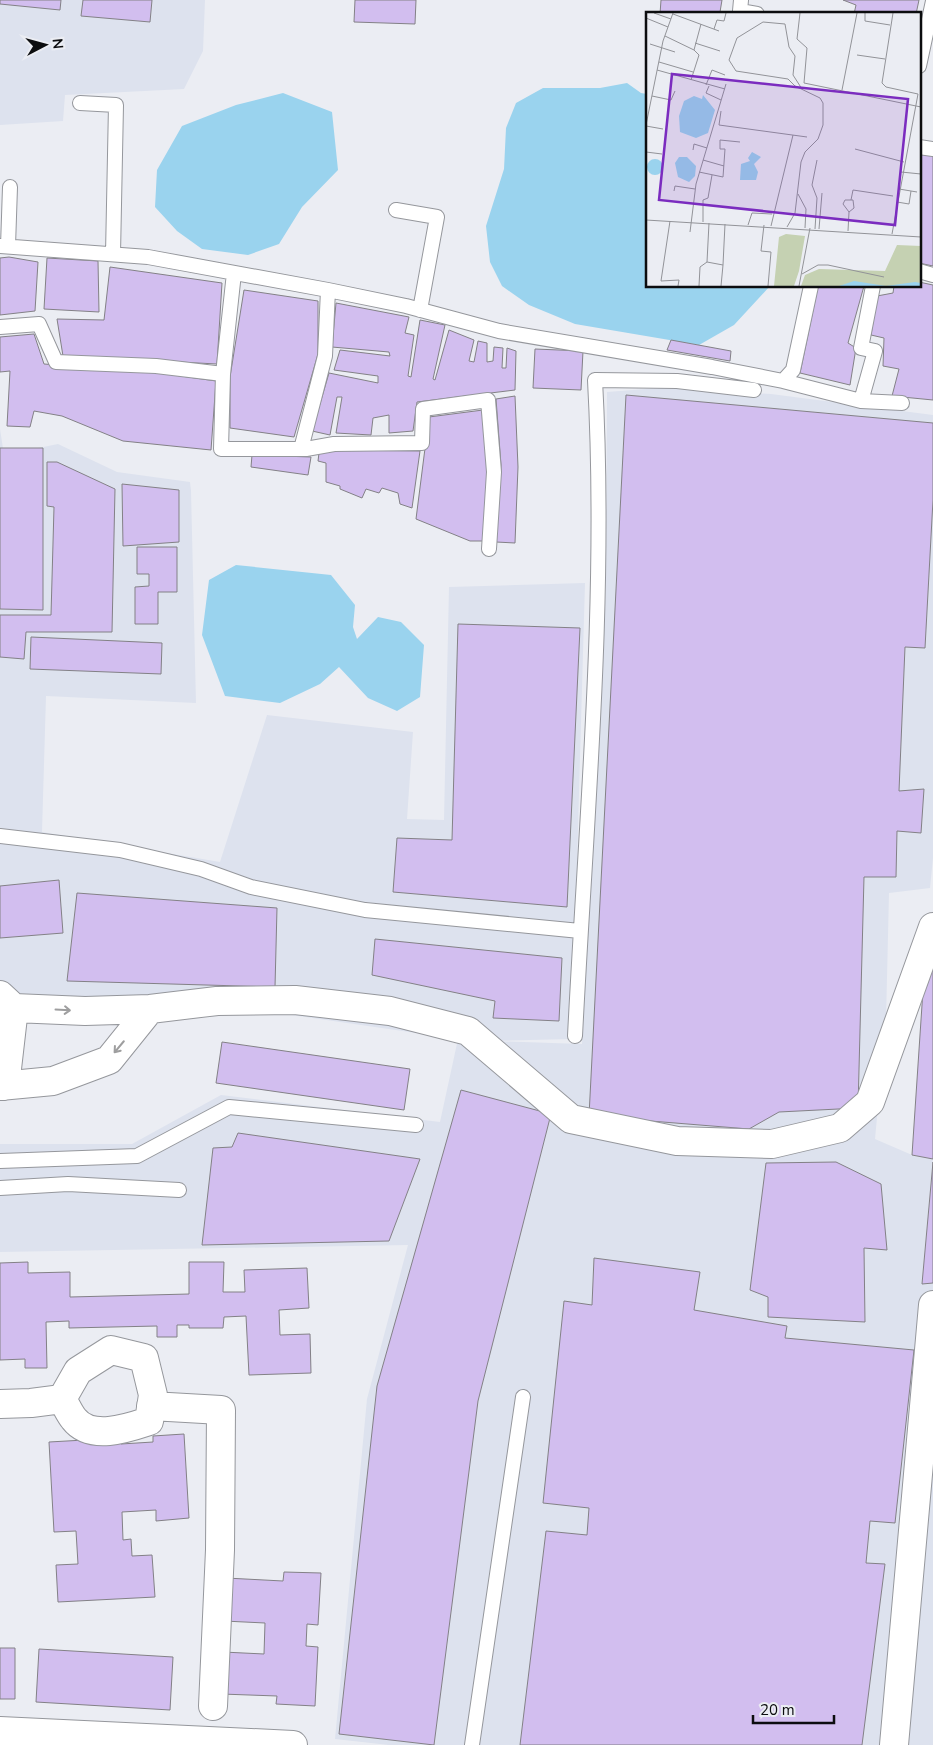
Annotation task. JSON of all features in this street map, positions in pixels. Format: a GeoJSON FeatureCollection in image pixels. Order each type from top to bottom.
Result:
{"type":"FeatureCollection","features":[{"type":"Feature","properties":{"kind":"street"},"geometry":{"type":"LineString","coordinates":[[150,1009],[109,1060],[53,1081],[2,1086],[7,1002],[85,1011],[150,1009],[217,1001],[295,1000],[390,1011],[468,1032],[571,1119],[677,1141],[772,1144],[840,1128],[870,1102],[928,957],[933,927]]}},
{"type":"Feature","properties":{"kind":"street"},"geometry":{"type":"LineString","coordinates":[[894,1745],[933,1305]]}},
{"type":"Feature","properties":{"kind":"street"},"geometry":{"type":"LineString","coordinates":[[112,1350],[144,1358],[153,1395],[149,1421],[123,1429],[94,1431],[75,1421],[62,1399],[78,1372],[112,1350]]}},
{"type":"Feature","properties":{"kind":"street"},"geometry":{"type":"LineString","coordinates":[[0,1404],[62,1399]]}},
{"type":"Feature","properties":{"kind":"street"},"geometry":{"type":"LineString","coordinates":[[151,1406],[221,1410],[220,1550],[213,1706]]}},
{"type":"Feature","properties":{"kind":"street"},"geometry":{"type":"LineString","coordinates":[[0,1731],[171,1742],[293,1745]]}},
{"type":"Feature","properties":{"kind":"lane"},"geometry":{"type":"LineString","coordinates":[[741,0],[740,11],[746,12]]}},
{"type":"Feature","properties":{"kind":"lane"},"geometry":{"type":"LineString","coordinates":[[920,61],[933,0]]}},
{"type":"Feature","properties":{"kind":"lane"},"geometry":{"type":"LineString","coordinates":[[80,103],[116,105],[113,254]]}},
{"type":"Feature","properties":{"kind":"lane"},"geometry":{"type":"LineString","coordinates":[[920,147],[933,149]]}},
{"type":"Feature","properties":{"kind":"lane"},"geometry":{"type":"LineString","coordinates":[[10,187],[4,246],[148,257],[328,290],[420,310],[499,331],[783,381],[861,401],[902,403]]}},
{"type":"Feature","properties":{"kind":"lane"},"geometry":{"type":"LineString","coordinates":[[396,210],[437,218],[420,310]]}},
{"type":"Feature","properties":{"kind":"lane"},"geometry":{"type":"LineString","coordinates":[[920,271],[933,275]]}},
{"type":"Feature","properties":{"kind":"lane"},"geometry":{"type":"LineString","coordinates":[[234,273],[223,374],[221,449],[300,449],[334,444],[422,443],[423,408],[488,400],[494,472],[489,549]]}},
{"type":"Feature","properties":{"kind":"lane"},"geometry":{"type":"LineString","coordinates":[[783,381],[793,370],[811,288]]}},
{"type":"Feature","properties":{"kind":"lane"},"geometry":{"type":"LineString","coordinates":[[861,401],[875,351],[861,348],[873,288]]}},
{"type":"Feature","properties":{"kind":"lane"},"geometry":{"type":"LineString","coordinates":[[300,449],[325,356],[328,290]]}},
{"type":"Feature","properties":{"kind":"lane"},"geometry":{"type":"LineString","coordinates":[[0,327],[39,324],[56,362],[156,366],[223,374]]}},
{"type":"Feature","properties":{"kind":"lane"},"geometry":{"type":"LineString","coordinates":[[574,1036],[594,704],[598,507],[595,380],[677,381],[754,390]]}},
{"type":"Feature","properties":{"kind":"lane"},"geometry":{"type":"LineString","coordinates":[[0,836],[120,850],[201,869],[251,887],[365,910],[580,931]]}},
{"type":"Feature","properties":{"kind":"lane"},"geometry":{"type":"LineString","coordinates":[[0,1161],[137,1156],[229,1107],[416,1125]]}},
{"type":"Feature","properties":{"kind":"lane"},"geometry":{"type":"LineString","coordinates":[[0,1188],[68,1184],[179,1190]]}},
{"type":"Feature","properties":{"kind":"lane"},"geometry":{"type":"LineString","coordinates":[[472,1745],[523,1397]]}},
{"type":"Feature","properties":{"kind":"shaded area"},"geometry":{"type":"Polygon","coordinates":[[[0,0],[205,0],[203,51],[184,89],[65,95],[63,121],[0,125],[0,0]]]}},
{"type":"Feature","properties":{"kind":"shaded area"},"geometry":{"type":"Polygon","coordinates":[[[659,388],[771,394],[933,415],[933,858],[930,888],[889,893],[886,1020],[875,1139],[912,1155],[933,1159],[922,1283],[933,1283],[933,1745],[389,1745],[335,1739],[367,1399],[408,1245],[0,1252],[0,1144],[132,1144],[221,1095],[440,1122],[458,1039],[271,1012],[0,1018],[0,429],[4,455],[58,444],[117,472],[190,482],[191,491],[196,703],[46,696],[42,832],[220,862],[267,715],[413,732],[407,819],[444,820],[449,587],[585,583],[572,1039],[491,1041],[582,1044],[606,592],[607,392],[659,388]]]}},
{"type":"Feature","properties":{"kind":"water"},"geometry":{"type":"Polygon","coordinates":[[[627,83],[641,93],[646,94],[646,288],[768,288],[734,325],[699,345],[575,324],[529,305],[502,286],[490,262],[486,226],[504,169],[506,128],[516,103],[543,88],[600,88],[627,83]]]}},
{"type":"Feature","properties":{"kind":"water"},"geometry":{"type":"Polygon","coordinates":[[[283,93],[332,112],[338,170],[302,207],[279,244],[248,255],[202,249],[177,231],[155,207],[157,170],[182,126],[236,105],[283,93]]]}},
{"type":"Feature","properties":{"kind":"water"},"geometry":{"type":"Polygon","coordinates":[[[236,565],[331,575],[355,605],[353,627],[357,639],[378,617],[401,622],[424,645],[420,697],[397,711],[368,698],[339,667],[320,684],[280,703],[225,696],[202,635],[209,580],[236,565]]]}},
{"type":"Feature","properties":{"kind":"building"},"geometry":{"type":"Polygon","coordinates":[[[0,0],[61,0],[60,10],[0,4],[0,0]]]}},
{"type":"Feature","properties":{"kind":"building"},"geometry":{"type":"Polygon","coordinates":[[[83,0],[152,0],[150,22],[81,16],[83,0]]]}},
{"type":"Feature","properties":{"kind":"building"},"geometry":{"type":"Polygon","coordinates":[[[355,0],[416,0],[415,24],[354,22],[355,0]]]}},
{"type":"Feature","properties":{"kind":"building"},"geometry":{"type":"Polygon","coordinates":[[[661,0],[722,0],[720,12],[660,12],[661,0]]]}},
{"type":"Feature","properties":{"kind":"building"},"geometry":{"type":"Polygon","coordinates":[[[843,0],[919,0],[916,12],[854,12],[856,5],[843,0]]]}},
{"type":"Feature","properties":{"kind":"building"},"geometry":{"type":"Polygon","coordinates":[[[920,153],[933,154],[933,266],[920,263],[920,153]]]}},
{"type":"Feature","properties":{"kind":"building"},"geometry":{"type":"Polygon","coordinates":[[[9,257],[38,262],[35,311],[0,315],[0,258],[9,257]]]}},
{"type":"Feature","properties":{"kind":"building"},"geometry":{"type":"Polygon","coordinates":[[[47,258],[98,261],[99,312],[44,309],[47,258]]]}},
{"type":"Feature","properties":{"kind":"building"},"geometry":{"type":"Polygon","coordinates":[[[110,267],[222,283],[217,364],[63,356],[57,319],[104,320],[110,267]]]}},
{"type":"Feature","properties":{"kind":"building"},"geometry":{"type":"Polygon","coordinates":[[[920,282],[933,285],[933,400],[892,396],[899,369],[883,366],[884,338],[871,335],[877,296],[893,293],[894,288],[920,288],[920,282]]]}},
{"type":"Feature","properties":{"kind":"building"},"geometry":{"type":"Polygon","coordinates":[[[818,288],[863,288],[848,343],[856,348],[850,385],[800,373],[818,288]]]}},
{"type":"Feature","properties":{"kind":"building"},"geometry":{"type":"Polygon","coordinates":[[[244,290],[318,301],[318,354],[294,437],[230,428],[230,377],[244,290]]]}},
{"type":"Feature","properties":{"kind":"building"},"geometry":{"type":"Polygon","coordinates":[[[336,303],[409,317],[405,333],[414,335],[408,376],[411,377],[420,320],[445,325],[433,379],[435,380],[449,330],[474,340],[469,361],[474,362],[478,341],[487,343],[487,362],[493,361],[494,347],[503,348],[502,368],[506,368],[507,348],[516,351],[515,390],[417,402],[413,431],[389,433],[389,415],[373,418],[371,435],[336,433],[342,397],[337,397],[330,435],[312,431],[329,373],[378,383],[378,376],[334,370],[340,350],[390,356],[389,352],[332,347],[336,303]]]}},
{"type":"Feature","properties":{"kind":"building"},"geometry":{"type":"Polygon","coordinates":[[[34,334],[44,364],[153,372],[216,381],[211,450],[123,441],[62,416],[34,411],[30,427],[7,426],[10,371],[0,372],[0,337],[34,334]]]}},
{"type":"Feature","properties":{"kind":"building"},"geometry":{"type":"Polygon","coordinates":[[[671,340],[731,351],[730,361],[667,350],[671,340]]]}},
{"type":"Feature","properties":{"kind":"building"},"geometry":{"type":"Polygon","coordinates":[[[535,349],[583,351],[581,390],[533,388],[535,349]]]}},
{"type":"Feature","properties":{"kind":"building"},"geometry":{"type":"Polygon","coordinates":[[[626,395],[933,423],[933,500],[925,648],[905,647],[899,791],[924,789],[921,833],[897,831],[896,877],[864,877],[858,1108],[779,1112],[749,1129],[589,1116],[626,395]]]}},
{"type":"Feature","properties":{"kind":"building"},"geometry":{"type":"Polygon","coordinates":[[[515,396],[518,467],[515,543],[496,542],[501,465],[496,399],[515,396]]]}},
{"type":"Feature","properties":{"kind":"building"},"geometry":{"type":"Polygon","coordinates":[[[483,410],[490,468],[486,541],[470,541],[416,519],[429,417],[483,410]]]}},
{"type":"Feature","properties":{"kind":"building"},"geometry":{"type":"Polygon","coordinates":[[[0,448],[43,448],[43,610],[0,609],[0,448]]]}},
{"type":"Feature","properties":{"kind":"building"},"geometry":{"type":"Polygon","coordinates":[[[338,450],[420,451],[412,508],[400,504],[398,493],[382,488],[379,493],[366,489],[362,498],[340,489],[340,486],[326,482],[326,463],[318,461],[319,453],[338,450]]]}},
{"type":"Feature","properties":{"kind":"building"},"geometry":{"type":"Polygon","coordinates":[[[252,455],[311,457],[308,475],[251,467],[252,455]]]}},
{"type":"Feature","properties":{"kind":"building"},"geometry":{"type":"Polygon","coordinates":[[[47,462],[57,462],[115,489],[112,632],[26,632],[24,659],[0,657],[0,615],[51,615],[54,507],[47,506],[47,462]]]}},
{"type":"Feature","properties":{"kind":"building"},"geometry":{"type":"Polygon","coordinates":[[[122,484],[179,490],[179,542],[123,546],[122,484]]]}},
{"type":"Feature","properties":{"kind":"building"},"geometry":{"type":"Polygon","coordinates":[[[137,547],[177,547],[177,592],[158,592],[158,624],[135,624],[135,587],[149,586],[149,574],[137,574],[137,547]]]}},
{"type":"Feature","properties":{"kind":"building"},"geometry":{"type":"Polygon","coordinates":[[[458,624],[580,628],[567,907],[393,892],[397,838],[452,840],[458,624]]]}},
{"type":"Feature","properties":{"kind":"building"},"geometry":{"type":"Polygon","coordinates":[[[31,637],[162,643],[161,674],[30,669],[31,637]]]}},
{"type":"Feature","properties":{"kind":"building"},"geometry":{"type":"Polygon","coordinates":[[[59,880],[63,933],[0,938],[0,886],[59,880]]]}},
{"type":"Feature","properties":{"kind":"building"},"geometry":{"type":"Polygon","coordinates":[[[77,893],[277,908],[275,987],[67,981],[77,893]]]}},
{"type":"Feature","properties":{"kind":"building"},"geometry":{"type":"Polygon","coordinates":[[[927,930],[933,930],[933,1159],[912,1155],[927,930]]]}},
{"type":"Feature","properties":{"kind":"building"},"geometry":{"type":"Polygon","coordinates":[[[375,939],[562,958],[559,1021],[493,1018],[495,1001],[372,975],[375,939]]]}},
{"type":"Feature","properties":{"kind":"building"},"geometry":{"type":"Polygon","coordinates":[[[222,1042],[410,1069],[404,1110],[216,1083],[222,1042]]]}},
{"type":"Feature","properties":{"kind":"building"},"geometry":{"type":"Polygon","coordinates":[[[461,1090],[551,1114],[478,1401],[434,1745],[339,1734],[377,1386],[461,1090]]]}},
{"type":"Feature","properties":{"kind":"building"},"geometry":{"type":"Polygon","coordinates":[[[238,1133],[420,1159],[389,1241],[202,1245],[213,1148],[232,1147],[238,1133]]]}},
{"type":"Feature","properties":{"kind":"building"},"geometry":{"type":"Polygon","coordinates":[[[836,1162],[881,1184],[887,1250],[864,1248],[865,1322],[768,1317],[768,1297],[750,1290],[766,1163],[836,1162]]]}},
{"type":"Feature","properties":{"kind":"building"},"geometry":{"type":"Polygon","coordinates":[[[933,1162],[933,1283],[922,1284],[933,1162]]]}},
{"type":"Feature","properties":{"kind":"building"},"geometry":{"type":"Polygon","coordinates":[[[594,1258],[700,1272],[694,1310],[787,1326],[785,1338],[914,1350],[895,1523],[870,1521],[866,1563],[885,1564],[862,1745],[520,1745],[546,1531],[587,1535],[589,1508],[543,1503],[564,1301],[592,1305],[594,1258]]]}},
{"type":"Feature","properties":{"kind":"building"},"geometry":{"type":"Polygon","coordinates":[[[28,1262],[28,1273],[70,1272],[70,1297],[189,1294],[189,1262],[224,1262],[223,1292],[245,1292],[244,1270],[307,1268],[309,1308],[279,1310],[280,1335],[310,1334],[311,1373],[249,1375],[246,1316],[224,1317],[223,1328],[189,1328],[189,1325],[177,1325],[177,1337],[157,1337],[157,1326],[69,1328],[69,1321],[46,1322],[47,1368],[25,1368],[25,1359],[0,1360],[0,1263],[28,1262]]]}},
{"type":"Feature","properties":{"kind":"building"},"geometry":{"type":"Polygon","coordinates":[[[184,1434],[189,1518],[156,1521],[156,1510],[122,1512],[123,1540],[131,1539],[132,1556],[152,1555],[155,1597],[58,1602],[56,1565],[78,1564],[76,1531],[54,1532],[49,1442],[120,1438],[121,1444],[153,1442],[153,1436],[184,1434]]]}},
{"type":"Feature","properties":{"kind":"building"},"geometry":{"type":"Polygon","coordinates":[[[284,1572],[321,1573],[318,1625],[307,1624],[306,1646],[318,1647],[315,1706],[276,1704],[277,1696],[221,1694],[223,1652],[264,1654],[265,1623],[224,1621],[226,1578],[283,1581],[284,1572]]]}},
{"type":"Feature","properties":{"kind":"building"},"geometry":{"type":"Polygon","coordinates":[[[0,1648],[15,1648],[15,1699],[0,1699],[0,1648]]]}},
{"type":"Feature","properties":{"kind":"building"},"geometry":{"type":"Polygon","coordinates":[[[39,1649],[173,1657],[170,1710],[36,1702],[39,1649]]]}}]}
